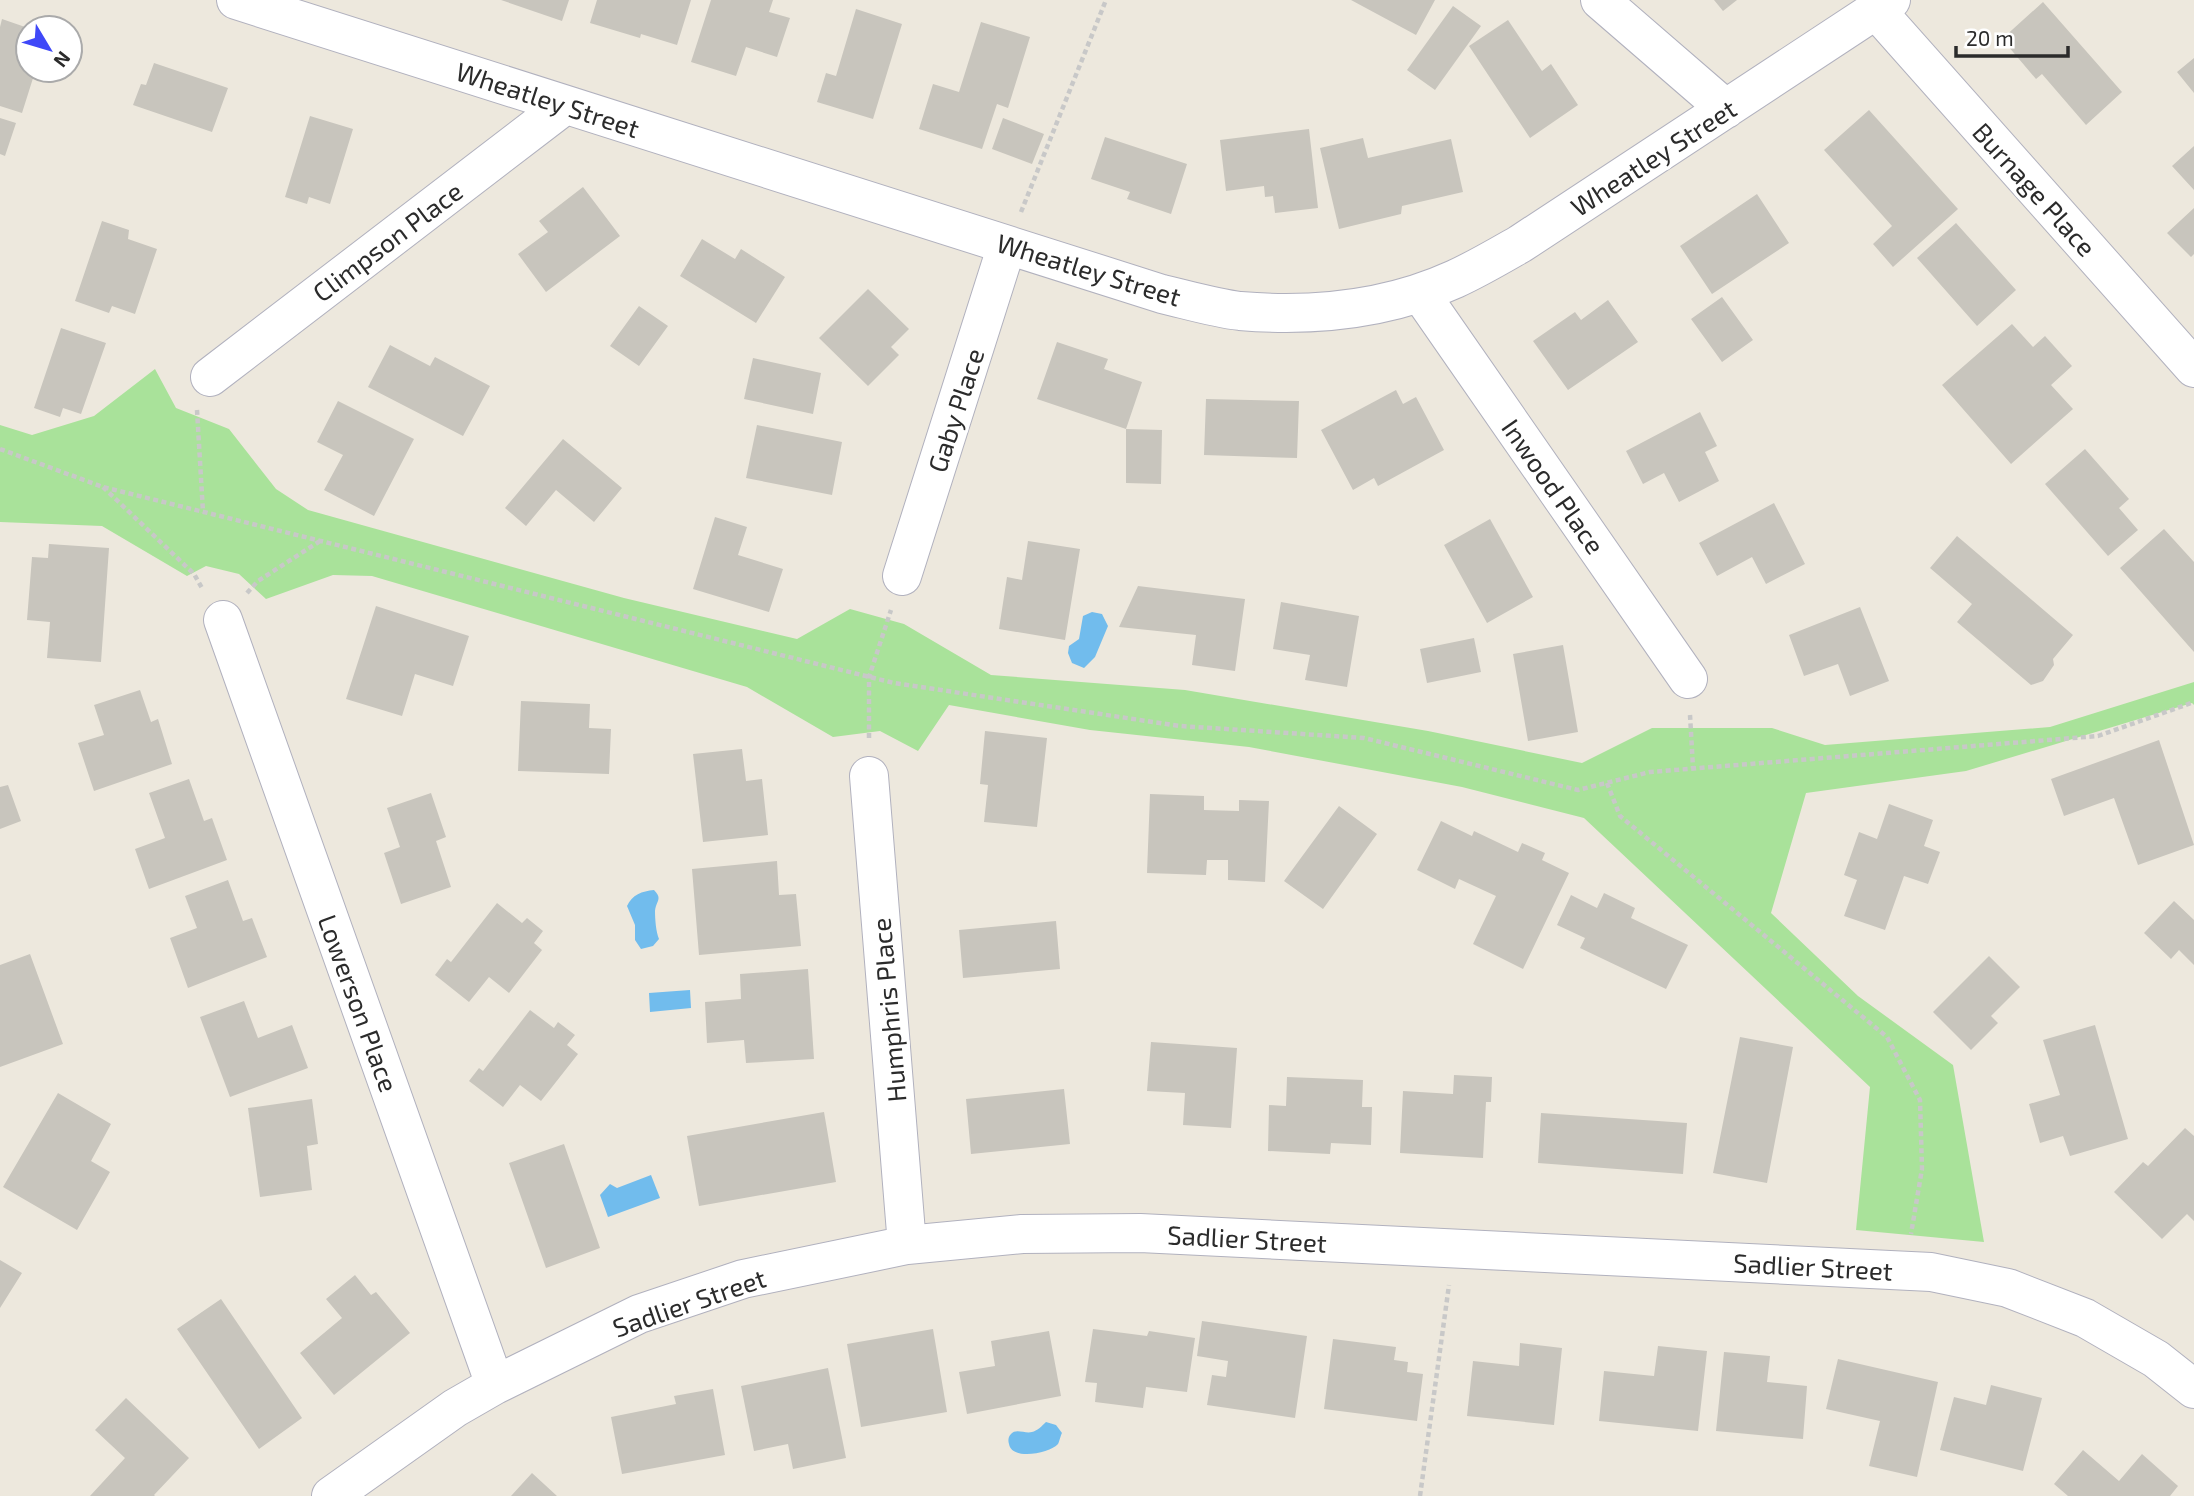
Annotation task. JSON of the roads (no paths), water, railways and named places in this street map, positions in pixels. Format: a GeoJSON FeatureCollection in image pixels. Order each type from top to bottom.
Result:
{"type":"FeatureCollection","features":[{"type":"Feature","properties":{"kind":"street","name":"Wheatley Street"},"geometry":{"type":"LineString","coordinates":[[236,0],[1162,294],[1238,310],[1314,313],[1351,310],[1420,293],[1455,279],[1520,244],[1884,5]]}},
{"type":"Feature","properties":{"kind":"street"},"geometry":{"type":"LineString","coordinates":[[1600,0],[1726,109]]}},
{"type":"Feature","properties":{"kind":"street","name":"Burnage Place"},"geometry":{"type":"LineString","coordinates":[[1884,5],[2194,369]]}},
{"type":"Feature","properties":{"kind":"street","name":"Climpson Place"},"geometry":{"type":"LineString","coordinates":[[210,377],[565,105]]}},
{"type":"Feature","properties":{"kind":"street","name":"Gaby Place"},"geometry":{"type":"LineString","coordinates":[[902,576],[1007,245]]}},
{"type":"Feature","properties":{"kind":"street","name":"Inwood Place"},"geometry":{"type":"LineString","coordinates":[[1420,293],[1688,679]]}},
{"type":"Feature","properties":{"kind":"street","name":"Lowerson Place"},"geometry":{"type":"LineString","coordinates":[[223,620],[495,1385]]}},
{"type":"Feature","properties":{"kind":"street","name":"Humphris Place"},"geometry":{"type":"LineString","coordinates":[[869,776],[907,1245]]}},
{"type":"Feature","properties":{"kind":"street","name":"Sadlier Street"},"geometry":{"type":"LineString","coordinates":[[343,1493],[455,1408],[495,1385],[639,1314],[730,1283],[907,1245],[1022,1234],[1140,1233],[1931,1272],[2008,1288],[2085,1318],[2156,1359],[2194,1389]]}},
{"type":"Feature","properties":{"kind":"water"},"geometry":{"type":"Polygon","coordinates":[[[1092,612],[1102,614],[1108,626],[1095,657],[1084,668],[1072,663],[1068,653],[1069,646],[1079,639],[1083,616],[1092,612]]]}},
{"type":"Feature","properties":{"kind":"water"},"geometry":{"type":"Polygon","coordinates":[[[654,890],[659,898],[655,911],[659,939],[653,946],[641,949],[635,940],[635,925],[627,906],[638,894],[654,890]]]}},
{"type":"Feature","properties":{"kind":"water"},"geometry":{"type":"Polygon","coordinates":[[[690,990],[691,1008],[650,1012],[649,993],[690,990]]]}},
{"type":"Feature","properties":{"kind":"water"},"geometry":{"type":"Polygon","coordinates":[[[651,1175],[660,1198],[608,1217],[600,1195],[610,1184],[617,1188],[651,1175]]]}},
{"type":"Feature","properties":{"kind":"water"},"geometry":{"type":"Polygon","coordinates":[[[1046,1422],[1056,1425],[1062,1433],[1058,1444],[1032,1454],[1012,1449],[1008,1439],[1013,1432],[1034,1431],[1046,1422]]]}}]}
